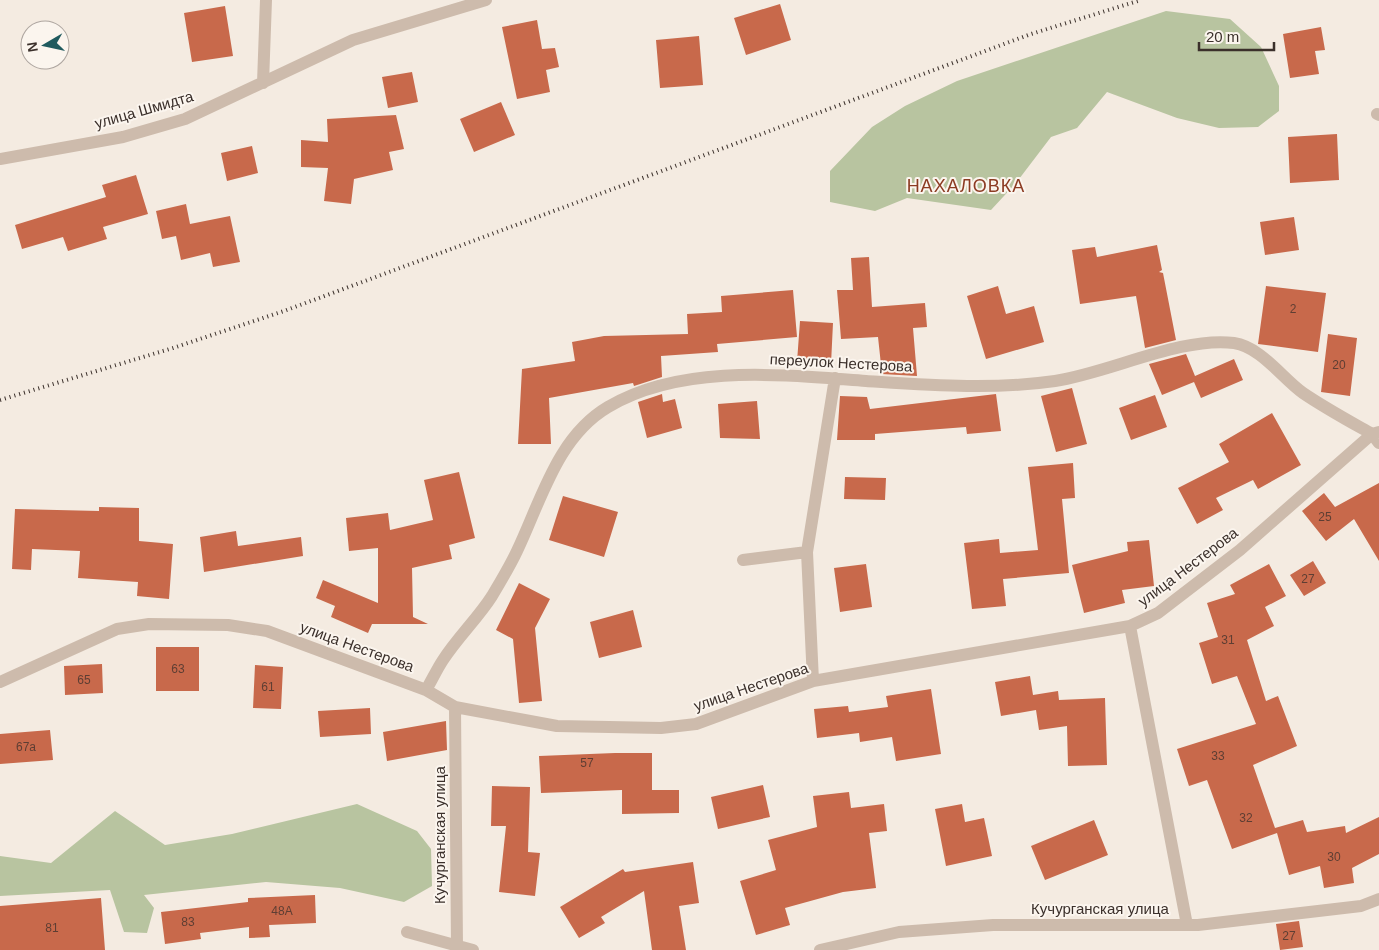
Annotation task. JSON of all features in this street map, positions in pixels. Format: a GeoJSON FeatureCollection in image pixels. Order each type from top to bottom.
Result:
{"type":"FeatureCollection","features":[{"type":"Feature","properties":{"kind":"street"},"geometry":{"type":"LineString","coordinates":[[263,83],[266,0]]}},
{"type":"Feature","properties":{"kind":"street","name":"улица Шмидта"},"geometry":{"type":"LineString","coordinates":[[0,159],[123,137],[185,119],[353,40],[486,0]]}},
{"type":"Feature","properties":{"kind":"street","name":"переулок Нестерова"},"geometry":{"type":"LineString","coordinates":[[426,690],[443,660],[490,599],[517,552],[556,463],[578,432],[606,408],[637,393],[682,382],[726,375],[835,378],[972,387],[1056,381],[1180,348],[1211,343],[1237,343],[1258,354],[1302,392],[1377,436]]}},
{"type":"Feature","properties":{"kind":"street"},"geometry":{"type":"LineString","coordinates":[[814,681],[807,552],[835,378]]}},
{"type":"Feature","properties":{"kind":"street","name":"улица Нестерова"},"geometry":{"type":"LineString","coordinates":[[0,682],[117,629],[149,624],[228,624],[267,631],[426,690],[455,707],[557,726],[661,728],[696,724],[814,681],[1130,626],[1158,614],[1240,550],[1377,436]]}},
{"type":"Feature","properties":{"kind":"street"},"geometry":{"type":"LineString","coordinates":[[743,560],[807,552]]}},
{"type":"Feature","properties":{"kind":"street"},"geometry":{"type":"LineString","coordinates":[[1130,626],[1187,925]]}},
{"type":"Feature","properties":{"kind":"street","name":"Кучурганская улица"},"geometry":{"type":"LineString","coordinates":[[455,707],[457,947]]}},
{"type":"Feature","properties":{"kind":"street","name":"Кучурганская улица"},"geometry":{"type":"LineString","coordinates":[[820,950],[899,932],[993,925],[1187,925],[1361,906],[1379,899]]}},
{"type":"Feature","properties":{"kind":"street"},"geometry":{"type":"LineString","coordinates":[[407,932],[473,950]]}},
{"type":"Feature","properties":{"kind":"green space"},"geometry":{"type":"Polygon","coordinates":[[[1166,11],[1230,19],[1261,47],[1279,86],[1279,111],[1258,127],[1219,128],[1177,118],[1107,92],[1077,128],[1051,137],[1016,183],[991,210],[907,198],[875,211],[830,202],[830,171],[872,127],[905,106],[957,81],[1166,11]]]}},
{"type":"Feature","properties":{"kind":"green space"},"geometry":{"type":"Polygon","coordinates":[[[357,804],[417,831],[431,849],[432,886],[404,902],[340,888],[266,882],[144,895],[154,908],[147,933],[124,932],[110,890],[0,896],[0,856],[51,863],[115,811],[165,845],[232,834],[357,804]]]}},
{"type":"Feature","properties":{"kind":"building"},"geometry":{"type":"Polygon","coordinates":[[[780,4],[791,40],[746,55],[734,18],[780,4]]]}},
{"type":"Feature","properties":{"kind":"building"},"geometry":{"type":"Polygon","coordinates":[[[225,6],[233,56],[192,62],[184,13],[225,6]]]}},
{"type":"Feature","properties":{"kind":"building"},"geometry":{"type":"Polygon","coordinates":[[[537,20],[542,49],[555,48],[559,67],[546,70],[550,92],[517,99],[502,27],[537,20]]]}},
{"type":"Feature","properties":{"kind":"building"},"geometry":{"type":"Polygon","coordinates":[[[1321,27],[1325,50],[1315,51],[1319,74],[1290,78],[1283,34],[1321,27]]]}},
{"type":"Feature","properties":{"kind":"building"},"geometry":{"type":"Polygon","coordinates":[[[699,36],[703,85],[660,88],[656,40],[699,36]]]}},
{"type":"Feature","properties":{"kind":"building"},"geometry":{"type":"Polygon","coordinates":[[[412,72],[418,102],[388,108],[382,77],[412,72]]]}},
{"type":"Feature","properties":{"kind":"building"},"geometry":{"type":"Polygon","coordinates":[[[501,102],[515,135],[474,152],[460,119],[501,102]]]}},
{"type":"Feature","properties":{"kind":"building"},"geometry":{"type":"Polygon","coordinates":[[[396,115],[404,149],[389,152],[393,170],[354,179],[351,204],[324,201],[328,168],[301,167],[301,140],[328,142],[327,119],[396,115]]]}},
{"type":"Feature","properties":{"kind":"building"},"geometry":{"type":"Polygon","coordinates":[[[1337,134],[1339,180],[1290,183],[1288,137],[1337,134]]]}},
{"type":"Feature","properties":{"kind":"building"},"geometry":{"type":"Polygon","coordinates":[[[252,146],[258,173],[227,181],[221,153],[252,146]]]}},
{"type":"Feature","properties":{"kind":"building"},"geometry":{"type":"Polygon","coordinates":[[[136,175],[148,214],[103,227],[107,239],[68,251],[63,237],[22,249],[15,225],[106,197],[102,185],[136,175]]]}},
{"type":"Feature","properties":{"kind":"building"},"geometry":{"type":"Polygon","coordinates":[[[186,204],[190,224],[230,216],[240,262],[213,267],[210,253],[181,260],[176,236],[162,239],[156,211],[186,204]]]}},
{"type":"Feature","properties":{"kind":"building"},"geometry":{"type":"Polygon","coordinates":[[[1294,217],[1299,250],[1265,255],[1260,222],[1294,217]]]}},
{"type":"Feature","properties":{"kind":"building"},"geometry":{"type":"Polygon","coordinates":[[[1157,245],[1162,270],[1159,272],[1163,273],[1176,340],[1145,348],[1136,296],[1080,304],[1072,250],[1095,247],[1097,257],[1157,245]]]}},
{"type":"Feature","properties":{"kind":"building"},"geometry":{"type":"Polygon","coordinates":[[[869,257],[872,307],[925,303],[927,327],[913,328],[917,376],[882,374],[878,337],[841,339],[837,290],[853,290],[851,258],[869,257]]]}},
{"type":"Feature","properties":{"kind":"building"},"geometry":{"type":"Polygon","coordinates":[[[998,286],[1006,314],[1034,306],[1044,342],[986,359],[967,296],[998,286]]]}},
{"type":"Feature","properties":{"kind":"building"},"geometry":{"type":"Polygon","coordinates":[[[1266,286],[1326,293],[1318,352],[1258,344],[1266,286]]]}},
{"type":"Feature","properties":{"kind":"building"},"geometry":{"type":"Polygon","coordinates":[[[793,290],[797,337],[717,344],[718,352],[661,356],[662,377],[634,386],[633,383],[549,398],[551,444],[518,444],[522,369],[575,361],[572,342],[604,336],[688,334],[687,314],[722,312],[721,296],[793,290]]]}},
{"type":"Feature","properties":{"kind":"building"},"geometry":{"type":"Polygon","coordinates":[[[800,321],[833,323],[831,364],[797,362],[800,321]]]}},
{"type":"Feature","properties":{"kind":"building"},"geometry":{"type":"Polygon","coordinates":[[[1328,334],[1357,338],[1350,396],[1321,392],[1328,334]]]}},
{"type":"Feature","properties":{"kind":"building"},"geometry":{"type":"Polygon","coordinates":[[[1186,354],[1195,376],[1234,359],[1243,380],[1201,398],[1194,382],[1162,395],[1149,364],[1186,354]]]}},
{"type":"Feature","properties":{"kind":"building"},"geometry":{"type":"Polygon","coordinates":[[[1072,388],[1087,444],[1056,452],[1041,396],[1072,388]]]}},
{"type":"Feature","properties":{"kind":"building"},"geometry":{"type":"Polygon","coordinates":[[[662,394],[663,402],[675,399],[682,428],[647,438],[638,402],[662,394]]]}},
{"type":"Feature","properties":{"kind":"building"},"geometry":{"type":"Polygon","coordinates":[[[996,394],[1001,431],[967,434],[966,427],[875,434],[875,440],[837,440],[840,396],[867,397],[870,409],[996,394]]]}},
{"type":"Feature","properties":{"kind":"building"},"geometry":{"type":"Polygon","coordinates":[[[1155,395],[1167,427],[1131,440],[1119,408],[1155,395]]]}},
{"type":"Feature","properties":{"kind":"building"},"geometry":{"type":"Polygon","coordinates":[[[757,401],[760,439],[720,438],[718,404],[757,401]]]}},
{"type":"Feature","properties":{"kind":"building"},"geometry":{"type":"Polygon","coordinates":[[[1272,413],[1301,465],[1258,489],[1253,480],[1216,498],[1223,510],[1197,524],[1178,488],[1229,462],[1219,444],[1272,413]]]}},
{"type":"Feature","properties":{"kind":"building"},"geometry":{"type":"Polygon","coordinates":[[[1073,463],[1075,498],[1062,499],[1069,573],[1003,579],[1006,606],[972,609],[964,543],[999,539],[1000,553],[1038,550],[1028,467],[1073,463]]]}},
{"type":"Feature","properties":{"kind":"building"},"geometry":{"type":"Polygon","coordinates":[[[459,472],[475,538],[449,545],[452,559],[412,568],[413,617],[428,624],[372,624],[368,633],[331,617],[335,606],[316,598],[323,580],[378,603],[378,548],[349,551],[346,518],[388,513],[390,530],[433,520],[424,480],[459,472]]]}},
{"type":"Feature","properties":{"kind":"building"},"geometry":{"type":"Polygon","coordinates":[[[845,477],[886,478],[885,500],[844,499],[845,477]]]}},
{"type":"Feature","properties":{"kind":"building"},"geometry":{"type":"Polygon","coordinates":[[[1379,483],[1379,561],[1354,519],[1326,541],[1302,511],[1324,493],[1335,507],[1379,483]]]}},
{"type":"Feature","properties":{"kind":"building"},"geometry":{"type":"Polygon","coordinates":[[[563,496],[618,512],[604,557],[549,540],[563,496]]]}},
{"type":"Feature","properties":{"kind":"building"},"geometry":{"type":"Polygon","coordinates":[[[99,507],[139,508],[139,541],[173,544],[169,599],[137,596],[138,582],[78,578],[80,551],[32,549],[31,570],[12,569],[15,509],[99,511],[99,507]]]}},
{"type":"Feature","properties":{"kind":"building"},"geometry":{"type":"Polygon","coordinates":[[[236,531],[238,546],[301,537],[303,556],[204,572],[200,537],[236,531]]]}},
{"type":"Feature","properties":{"kind":"building"},"geometry":{"type":"Polygon","coordinates":[[[1149,540],[1154,586],[1122,590],[1125,603],[1084,613],[1072,565],[1128,551],[1127,542],[1149,540]]]}},
{"type":"Feature","properties":{"kind":"building"},"geometry":{"type":"Polygon","coordinates":[[[1313,561],[1326,583],[1304,596],[1290,575],[1313,561]]]}},
{"type":"Feature","properties":{"kind":"building"},"geometry":{"type":"Polygon","coordinates":[[[866,564],[872,607],[840,612],[834,568],[866,564]]]}},
{"type":"Feature","properties":{"kind":"building"},"geometry":{"type":"Polygon","coordinates":[[[1269,564],[1286,596],[1265,607],[1274,626],[1247,640],[1266,701],[1278,696],[1297,746],[1253,765],[1275,828],[1303,820],[1307,832],[1345,826],[1346,833],[1379,817],[1379,854],[1352,868],[1354,883],[1324,888],[1320,866],[1289,875],[1277,833],[1232,849],[1207,780],[1189,786],[1177,749],[1256,724],[1237,676],[1212,684],[1199,643],[1218,637],[1207,603],[1235,594],[1230,585],[1269,564]]]}},
{"type":"Feature","properties":{"kind":"building"},"geometry":{"type":"Polygon","coordinates":[[[519,583],[550,599],[535,628],[542,701],[519,703],[513,639],[496,630],[519,583]]]}},
{"type":"Feature","properties":{"kind":"building"},"geometry":{"type":"Polygon","coordinates":[[[633,610],[642,647],[599,658],[590,622],[633,610]]]}},
{"type":"Feature","properties":{"kind":"building"},"geometry":{"type":"Polygon","coordinates":[[[156,647],[199,647],[199,691],[156,691],[156,647]]]}},
{"type":"Feature","properties":{"kind":"building"},"geometry":{"type":"Polygon","coordinates":[[[102,664],[103,693],[65,695],[64,666],[102,664]]]}},
{"type":"Feature","properties":{"kind":"building"},"geometry":{"type":"Polygon","coordinates":[[[255,665],[283,667],[281,709],[253,708],[255,665]]]}},
{"type":"Feature","properties":{"kind":"building"},"geometry":{"type":"Polygon","coordinates":[[[1030,676],[1033,695],[1058,691],[1059,700],[1105,698],[1107,765],[1068,766],[1067,726],[1039,730],[1036,710],[1001,716],[995,682],[1030,676]]]}},
{"type":"Feature","properties":{"kind":"building"},"geometry":{"type":"Polygon","coordinates":[[[931,689],[941,754],[896,761],[892,737],[860,742],[859,733],[817,738],[814,709],[848,706],[849,712],[888,707],[886,696],[931,689]]]}},
{"type":"Feature","properties":{"kind":"building"},"geometry":{"type":"Polygon","coordinates":[[[370,708],[371,734],[320,737],[318,711],[370,708]]]}},
{"type":"Feature","properties":{"kind":"building"},"geometry":{"type":"Polygon","coordinates":[[[446,721],[447,750],[387,761],[383,732],[446,721]]]}},
{"type":"Feature","properties":{"kind":"building"},"geometry":{"type":"Polygon","coordinates":[[[50,730],[53,760],[0,764],[0,734],[50,730]]]}},
{"type":"Feature","properties":{"kind":"building"},"geometry":{"type":"Polygon","coordinates":[[[652,753],[652,790],[679,790],[679,813],[622,814],[622,790],[541,793],[539,756],[652,753]]]}},
{"type":"Feature","properties":{"kind":"building"},"geometry":{"type":"Polygon","coordinates":[[[763,785],[770,817],[718,829],[711,797],[763,785]]]}},
{"type":"Feature","properties":{"kind":"building"},"geometry":{"type":"Polygon","coordinates":[[[492,786],[530,787],[528,852],[540,853],[535,896],[499,892],[506,826],[491,826],[492,786]]]}},
{"type":"Feature","properties":{"kind":"building"},"geometry":{"type":"Polygon","coordinates":[[[849,792],[851,808],[884,804],[887,831],[869,833],[876,888],[843,892],[785,908],[790,925],[756,935],[740,881],[776,870],[768,840],[817,827],[813,796],[849,792]]]}},
{"type":"Feature","properties":{"kind":"building"},"geometry":{"type":"Polygon","coordinates":[[[962,804],[965,822],[984,818],[992,856],[946,866],[935,809],[962,804]]]}},
{"type":"Feature","properties":{"kind":"building"},"geometry":{"type":"Polygon","coordinates":[[[1094,820],[1108,855],[1045,880],[1031,846],[1094,820]]]}},
{"type":"Feature","properties":{"kind":"building"},"geometry":{"type":"Polygon","coordinates":[[[693,862],[699,903],[679,906],[686,950],[652,950],[644,891],[601,917],[605,923],[579,938],[560,907],[623,869],[625,872],[693,862]]]}},
{"type":"Feature","properties":{"kind":"building"},"geometry":{"type":"Polygon","coordinates":[[[315,895],[316,923],[269,925],[270,937],[249,938],[249,927],[200,933],[201,939],[165,944],[161,912],[248,902],[248,898],[315,895]]]}},
{"type":"Feature","properties":{"kind":"building"},"geometry":{"type":"Polygon","coordinates":[[[101,898],[105,950],[0,950],[0,906],[101,898]]]}},
{"type":"Feature","properties":{"kind":"building"},"geometry":{"type":"Polygon","coordinates":[[[1299,921],[1303,947],[1280,950],[1276,924],[1299,921]]]}},
{"type":"Feature","properties":{"kind":"railway"},"geometry":{"type":"LineString","coordinates":[[0,400],[173,348],[284,311],[1031,34],[1141,0]]}},
{"type":"Feature","properties":{"kind":"district","name":"НАХАЛОВКА"},"geometry":{"type":"Point","coordinates":[966,186]}}]}
